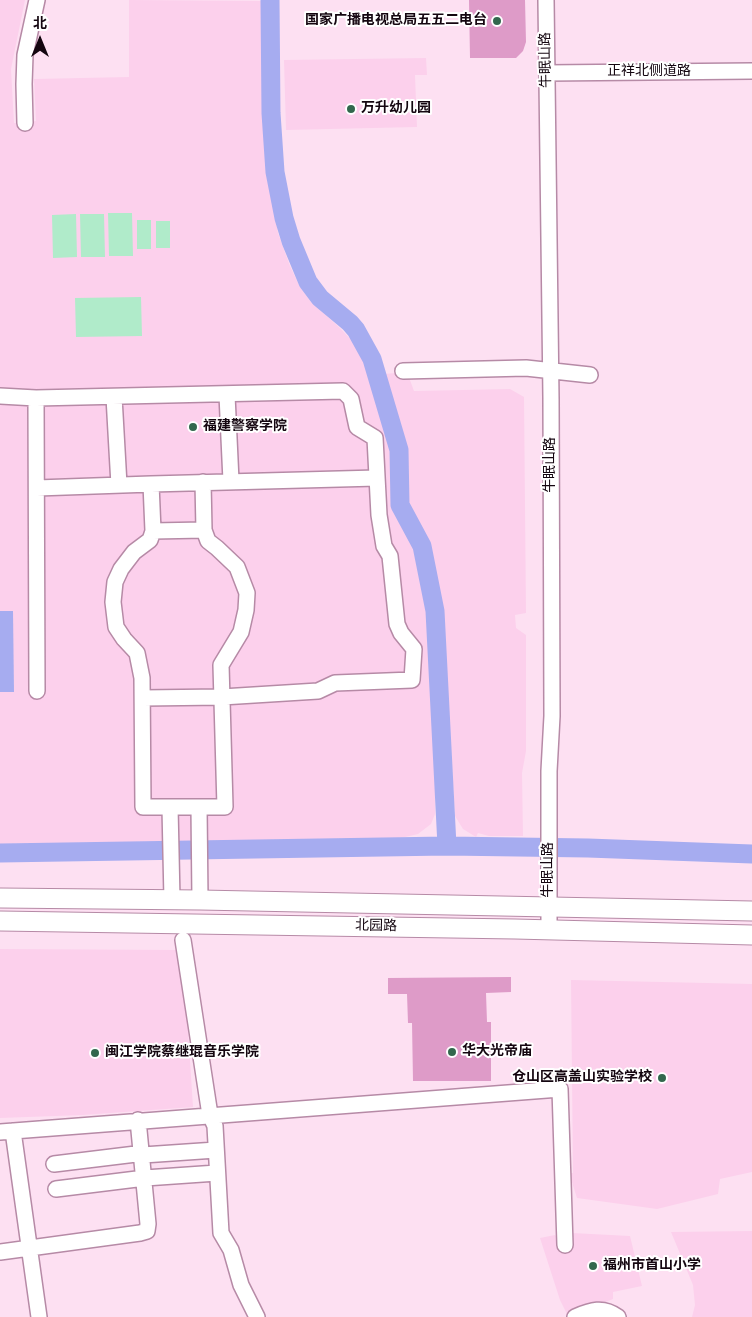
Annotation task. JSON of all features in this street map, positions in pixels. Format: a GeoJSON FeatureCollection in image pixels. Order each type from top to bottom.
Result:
{"type":"FeatureCollection","features":[{"type":"Feature","properties":{"kind":"main road","name":"北园路"},"geometry":{"type":"LineString","coordinates":[[0,898],[200,892],[496,906],[752,911]]}},
{"type":"Feature","properties":{"kind":"main road"},"geometry":{"type":"LineString","coordinates":[[496,906],[496,929]]}},
{"type":"Feature","properties":{"kind":"main road"},"geometry":{"type":"LineString","coordinates":[[607,932],[608,908]]}},
{"type":"Feature","properties":{"kind":"main road","name":"北园路"},"geometry":{"type":"LineString","coordinates":[[0,921],[752,935]]}},
{"type":"Feature","properties":{"kind":"street"},"geometry":{"type":"LineString","coordinates":[[25,123],[25,55],[37,0]]}},
{"type":"Feature","properties":{"kind":"street","name":"牛眠山路"},"geometry":{"type":"LineString","coordinates":[[546,0],[551,371],[552,716],[549,771],[549,930]]}},
{"type":"Feature","properties":{"kind":"street","name":"正祥北侧道路"},"geometry":{"type":"LineString","coordinates":[[547,72],[752,71]]}},
{"type":"Feature","properties":{"kind":"street"},"geometry":{"type":"LineString","coordinates":[[403,371],[526,368],[590,375]]}},
{"type":"Feature","properties":{"kind":"street"},"geometry":{"type":"LineString","coordinates":[[0,396],[36,398],[114,397],[343,391],[351,399],[357,427],[375,438],[379,515],[384,546],[390,556],[397,624],[401,633],[414,649],[412,680],[335,683],[318,691],[222,697],[142,698]]}},
{"type":"Feature","properties":{"kind":"street"},"geometry":{"type":"LineString","coordinates":[[227,395],[231,481]]}},
{"type":"Feature","properties":{"kind":"street"},"geometry":{"type":"LineString","coordinates":[[114,397],[119,485]]}},
{"type":"Feature","properties":{"kind":"street"},"geometry":{"type":"LineString","coordinates":[[36,398],[38,691]]}},
{"type":"Feature","properties":{"kind":"street"},"geometry":{"type":"LineString","coordinates":[[36,488],[377,478]]}},
{"type":"Feature","properties":{"kind":"street"},"geometry":{"type":"LineString","coordinates":[[151,484],[153,531],[150,540],[134,552],[121,569],[115,582],[112,602],[116,627],[137,653],[142,678],[143,807],[170,814],[199,814],[225,807],[221,665],[241,632],[246,610],[247,593],[237,567],[208,541],[204,530],[203,482]]}},
{"type":"Feature","properties":{"kind":"street"},"geometry":{"type":"LineString","coordinates":[[153,531],[204,530]]}},
{"type":"Feature","properties":{"kind":"street"},"geometry":{"type":"LineString","coordinates":[[170,814],[172,892]]}},
{"type":"Feature","properties":{"kind":"street"},"geometry":{"type":"LineString","coordinates":[[199,814],[200,892]]}},
{"type":"Feature","properties":{"kind":"street"},"geometry":{"type":"LineString","coordinates":[[183,940],[210,1115],[215,1126],[221,1233],[231,1250],[238,1278],[257,1317]]}},
{"type":"Feature","properties":{"kind":"street"},"geometry":{"type":"LineString","coordinates":[[39,1317],[30,1248],[7,1131],[560,1089],[565,1245]]}},
{"type":"Feature","properties":{"kind":"street"},"geometry":{"type":"LineString","coordinates":[[0,1252],[147,1231],[143,1155],[138,1120]]}},
{"type":"Feature","properties":{"kind":"street"},"geometry":{"type":"LineString","coordinates":[[54,1164],[136,1154],[216,1150]]}},
{"type":"Feature","properties":{"kind":"street"},"geometry":{"type":"LineString","coordinates":[[56,1189],[144,1178],[218,1173]]}},
{"type":"Feature","properties":{"kind":"street"},"geometry":{"type":"LineString","coordinates":[[575,1317],[596,1309],[605,1310],[618,1317]]}},
{"type":"Feature","properties":{"kind":"shaded area","name":"福建警察学院"},"geometry":{"type":"Polygon","coordinates":[[[0,0],[25,0],[11,69],[14,123],[36,121],[34,79],[129,77],[129,0],[263,1],[263,95],[267,166],[278,233],[300,287],[311,302],[358,347],[366,361],[378,396],[391,393],[384,374],[407,372],[414,391],[510,389],[524,397],[526,613],[515,615],[516,628],[526,635],[526,751],[522,773],[523,836],[489,836],[478,833],[476,837],[463,829],[455,816],[443,617],[436,571],[427,538],[408,504],[406,495],[409,478],[407,455],[391,396],[379,400],[394,458],[395,509],[411,533],[415,544],[428,606],[435,772],[435,814],[431,824],[418,834],[401,838],[0,844],[0,0]]]}},
{"type":"Feature","properties":{"kind":"shaded area","name":"万升幼儿园"},"geometry":{"type":"Polygon","coordinates":[[[426,58],[427,75],[415,75],[417,127],[286,130],[284,60],[426,58]]]}},
{"type":"Feature","properties":{"kind":"shaded area","name":"闽江学院蔡继琨音乐学院"},"geometry":{"type":"Polygon","coordinates":[[[0,949],[177,950],[186,1000],[193,1107],[83,1115],[0,1118],[0,949]]]}},
{"type":"Feature","properties":{"kind":"shaded area","name":"仓山区高盖山实验学校"},"geometry":{"type":"Polygon","coordinates":[[[571,980],[752,984],[752,1172],[720,1179],[718,1194],[657,1209],[577,1198],[569,1173],[573,1173],[571,980]]]}},
{"type":"Feature","properties":{"kind":"shaded area"},"geometry":{"type":"Polygon","coordinates":[[[752,1231],[752,1317],[692,1317],[695,1305],[693,1285],[671,1232],[752,1231]]]}},
{"type":"Feature","properties":{"kind":"shaded area","name":"福州市首山小学"},"geometry":{"type":"Polygon","coordinates":[[[572,1233],[630,1236],[642,1286],[613,1292],[613,1299],[576,1314],[567,1314],[560,1300],[540,1238],[555,1235],[565,1245],[571,1245],[572,1233]]]}},
{"type":"Feature","properties":{"kind":"green space"},"geometry":{"type":"Polygon","coordinates":[[[108,213],[132,213],[133,256],[109,256],[108,213]]]}},
{"type":"Feature","properties":{"kind":"green space"},"geometry":{"type":"Polygon","coordinates":[[[76,214],[77,257],[53,258],[52,215],[76,214]]]}},
{"type":"Feature","properties":{"kind":"green space"},"geometry":{"type":"Polygon","coordinates":[[[80,214],[104,214],[105,257],[81,257],[80,214]]]}},
{"type":"Feature","properties":{"kind":"green space"},"geometry":{"type":"Polygon","coordinates":[[[137,220],[151,220],[151,249],[137,249],[137,220]]]}},
{"type":"Feature","properties":{"kind":"green space"},"geometry":{"type":"Polygon","coordinates":[[[156,221],[170,221],[170,248],[156,248],[156,221]]]}},
{"type":"Feature","properties":{"kind":"green space"},"geometry":{"type":"Polygon","coordinates":[[[141,297],[142,336],[76,337],[75,298],[141,297]]]}},
{"type":"Feature","properties":{"kind":"water"},"geometry":{"type":"Polygon","coordinates":[[[0,611],[13,611],[14,692],[0,692],[0,611]]]}},
{"type":"Feature","properties":{"kind":"building","name":"国家广播电视总局五五二电台"},"geometry":{"type":"Polygon","coordinates":[[[469,0],[525,0],[526,42],[523,51],[516,58],[470,58],[469,0]]]}},
{"type":"Feature","properties":{"kind":"building","name":"华大光帝庙"},"geometry":{"type":"Polygon","coordinates":[[[511,977],[511,992],[486,993],[487,1022],[491,1022],[491,1081],[413,1081],[412,1023],[408,1023],[407,994],[388,994],[388,978],[511,977]]]}},
{"type":"Feature","properties":{"kind":"waterway"},"geometry":{"type":"LineString","coordinates":[[270,0],[271,113],[275,172],[284,218],[291,241],[308,282],[320,298],[356,330],[372,359],[399,450],[400,505],[422,546],[435,611],[447,846]]}},
{"type":"Feature","properties":{"kind":"waterway"},"geometry":{"type":"LineString","coordinates":[[0,853],[447,846],[588,848],[752,854]]}},
{"type":"Feature","properties":{"kind":"place","name":"国家广播电视总局五五二电台"},"geometry":{"type":"Point","coordinates":[497,21]}},
{"type":"Feature","properties":{"kind":"place","name":"万升幼儿园"},"geometry":{"type":"Point","coordinates":[351,109]}},
{"type":"Feature","properties":{"kind":"place","name":"福建警察学院"},"geometry":{"type":"Point","coordinates":[193,427]}},
{"type":"Feature","properties":{"kind":"place","name":"华大光帝庙"},"geometry":{"type":"Point","coordinates":[452,1052]}},
{"type":"Feature","properties":{"kind":"place","name":"闽江学院蔡继琨音乐学院"},"geometry":{"type":"Point","coordinates":[95,1053]}},
{"type":"Feature","properties":{"kind":"place","name":"仓山区高盖山实验学校"},"geometry":{"type":"Point","coordinates":[662,1078]}},
{"type":"Feature","properties":{"kind":"place","name":"福州市首山小学"},"geometry":{"type":"Point","coordinates":[593,1266]}}]}
